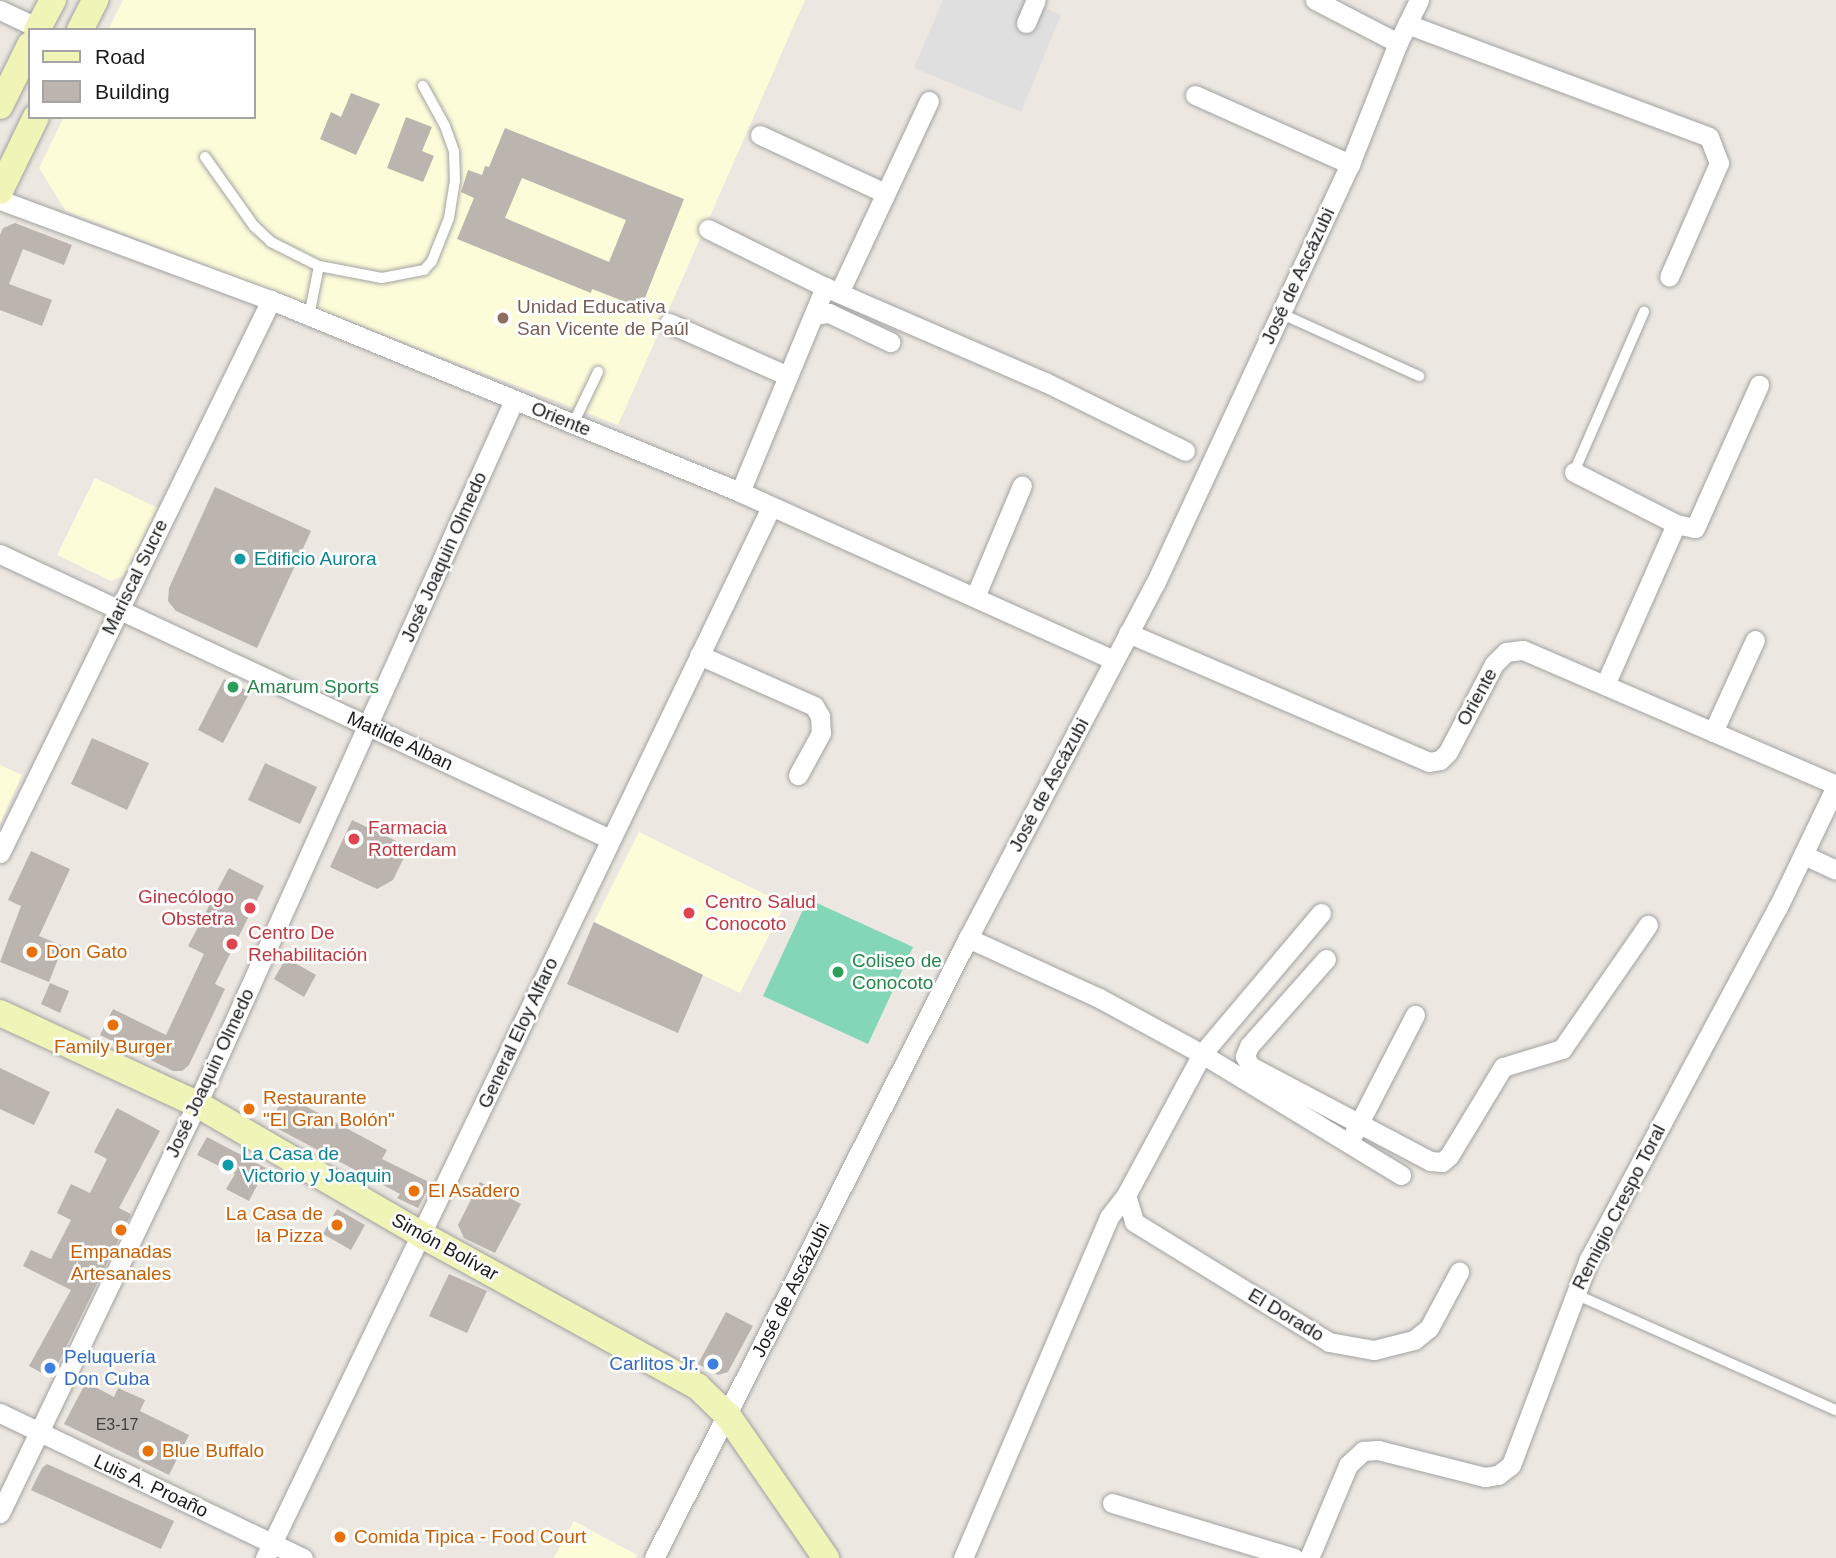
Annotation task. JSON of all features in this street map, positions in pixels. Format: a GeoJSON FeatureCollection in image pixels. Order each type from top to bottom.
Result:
{"type":"FeatureCollection","features":[{"type":"Feature","properties":{"kind":"street"},"geometry":{"type":"LineString","coordinates":[[38,28],[53,0]]}},
{"type":"Feature","properties":{"kind":"street"},"geometry":{"type":"LineString","coordinates":[[81,28],[95,0]]}},
{"type":"Feature","properties":{"kind":"street"},"geometry":{"type":"LineString","coordinates":[[1026,23],[1036,0]]}},
{"type":"Feature","properties":{"kind":"street"},"geometry":{"type":"LineString","coordinates":[[1315,0],[1398,43]]}},
{"type":"Feature","properties":{"kind":"street","name":"José de Ascázubi"},"geometry":{"type":"LineString","coordinates":[[654,1558],[968,938],[1155,584],[1350,164],[1398,43],[1419,0]]}},
{"type":"Feature","properties":{"kind":"street"},"geometry":{"type":"LineString","coordinates":[[0,10],[28,29]]}},
{"type":"Feature","properties":{"kind":"street"},"geometry":{"type":"LineString","coordinates":[[1407,24],[1709,136],[1719,163],[1669,277]]}},
{"type":"Feature","properties":{"kind":"street"},"geometry":{"type":"LineString","coordinates":[[0,106],[28,48]]}},
{"type":"Feature","properties":{"kind":"street"},"geometry":{"type":"LineString","coordinates":[[1195,95],[1350,164]]}},
{"type":"Feature","properties":{"kind":"street"},"geometry":{"type":"LineString","coordinates":[[740,492],[814,315],[832,290],[885,193],[929,100]]}},
{"type":"Feature","properties":{"kind":"street"},"geometry":{"type":"LineString","coordinates":[[0,191],[35,119]]}},
{"type":"Feature","properties":{"kind":"street"},"geometry":{"type":"LineString","coordinates":[[760,135],[885,193]]}},
{"type":"Feature","properties":{"kind":"street","name":"Oriente"},"geometry":{"type":"LineString","coordinates":[[0,200],[271,300],[740,492],[1114,660]]}},
{"type":"Feature","properties":{"kind":"street"},"geometry":{"type":"LineString","coordinates":[[708,229],[832,290],[1045,382],[1185,450]]}},
{"type":"Feature","properties":{"kind":"street","name":"Mariscal Sucre"},"geometry":{"type":"LineString","coordinates":[[0,853],[271,300]]}},
{"type":"Feature","properties":{"kind":"street"},"geometry":{"type":"LineString","coordinates":[[814,315],[829,313],[890,342]]}},
{"type":"Feature","properties":{"kind":"street"},"geometry":{"type":"LineString","coordinates":[[669,323],[788,376]]}},
{"type":"Feature","properties":{"kind":"street"},"geometry":{"type":"LineString","coordinates":[[1574,472],[1676,524],[1695,528],[1759,385]]}},
{"type":"Feature","properties":{"kind":"street","name":"José Joaquin Olmedo"},"geometry":{"type":"LineString","coordinates":[[0,1513],[197,1104],[514,400]]}},
{"type":"Feature","properties":{"kind":"street"},"geometry":{"type":"LineString","coordinates":[[975,597],[1022,485]]}},
{"type":"Feature","properties":{"kind":"street","name":"General Eloy Alfaro"},"geometry":{"type":"LineString","coordinates":[[269,1550],[771,507]]}},
{"type":"Feature","properties":{"kind":"street"},"geometry":{"type":"LineString","coordinates":[[1605,685],[1676,524]]}},
{"type":"Feature","properties":{"kind":"street","name":"Matilde Alban"},"geometry":{"type":"LineString","coordinates":[[0,554],[120,607],[610,839]]}},
{"type":"Feature","properties":{"kind":"street","name":"Oriente"},"geometry":{"type":"LineString","coordinates":[[1128,633],[1429,762],[1445,756],[1494,664],[1506,652],[1517,649],[1534,653],[1713,732],[1834,796]]}},
{"type":"Feature","properties":{"kind":"street"},"geometry":{"type":"LineString","coordinates":[[1713,732],[1755,640]]}},
{"type":"Feature","properties":{"kind":"street"},"geometry":{"type":"LineString","coordinates":[[699,655],[814,706],[820,716],[821,733],[798,775]]}},
{"type":"Feature","properties":{"kind":"street","name":"Remigio Crespo Toral"},"geometry":{"type":"LineString","coordinates":[[1309,1558],[1348,1465],[1363,1451],[1378,1450],[1485,1477],[1498,1475],[1511,1465],[1589,1259],[1834,796]]}},
{"type":"Feature","properties":{"kind":"street"},"geometry":{"type":"LineString","coordinates":[[1804,855],[1836,870]]}},
{"type":"Feature","properties":{"kind":"street"},"geometry":{"type":"LineString","coordinates":[[963,1558],[1109,1217],[1126,1195],[1202,1054],[1321,913]]}},
{"type":"Feature","properties":{"kind":"street"},"geometry":{"type":"LineString","coordinates":[[1325,959],[1249,1046],[1245,1056],[1250,1066],[1430,1161],[1441,1162],[1449,1156],[1503,1068],[1562,1049],[1648,925]]}},
{"type":"Feature","properties":{"kind":"street"},"geometry":{"type":"LineString","coordinates":[[968,938],[1099,998],[1202,1054],[1401,1175]]}},
{"type":"Feature","properties":{"kind":"street","name":"Simón Bolívar"},"geometry":{"type":"LineString","coordinates":[[0,1013],[197,1104],[422,1235],[698,1387],[728,1416],[826,1558]]}},
{"type":"Feature","properties":{"kind":"street"},"geometry":{"type":"LineString","coordinates":[[1348,1143],[1415,1015]]}},
{"type":"Feature","properties":{"kind":"street","name":"El Dorado"},"geometry":{"type":"LineString","coordinates":[[1126,1195],[1134,1222],[1329,1342],[1374,1350],[1414,1340],[1429,1328],[1459,1272]]}},
{"type":"Feature","properties":{"kind":"street","name":"Luis A. Proaño"},"geometry":{"type":"LineString","coordinates":[[0,1413],[269,1550],[303,1558]]}},
{"type":"Feature","properties":{"kind":"street"},"geometry":{"type":"LineString","coordinates":[[1112,1503],[1294,1558]]}},
{"type":"Feature","properties":{"kind":"lane"},"geometry":{"type":"LineString","coordinates":[[205,157],[254,226],[271,242],[319,266],[357,276],[383,278],[424,270],[432,261],[449,219],[455,181],[454,151],[445,126],[423,86]]}},
{"type":"Feature","properties":{"kind":"lane"},"geometry":{"type":"LineString","coordinates":[[309,316],[319,266]]}},
{"type":"Feature","properties":{"kind":"lane"},"geometry":{"type":"LineString","coordinates":[[1574,472],[1644,312]]}},
{"type":"Feature","properties":{"kind":"lane"},"geometry":{"type":"LineString","coordinates":[[1280,313],[1419,376]]}},
{"type":"Feature","properties":{"kind":"lane"},"geometry":{"type":"LineString","coordinates":[[573,424],[597,372]]}},
{"type":"Feature","properties":{"kind":"lane"},"geometry":{"type":"LineString","coordinates":[[1574,1294],[1836,1410]]}},
{"type":"Feature","properties":{"kind":"shaded area","name":"Unidad Educativa San Vicente de Paúl"},"geometry":{"type":"Polygon","coordinates":[[[123,0],[805,0],[618,425],[66,211],[39,168],[63,119],[256,119],[256,28],[109,28],[123,0]]]}},
{"type":"Feature","properties":{"kind":"shaded area"},"geometry":{"type":"Polygon","coordinates":[[[943,0],[1026,0],[1061,15],[1021,112],[914,68],[943,0]]]}},
{"type":"Feature","properties":{"kind":"shaded area"},"geometry":{"type":"Polygon","coordinates":[[[95,478],[158,508],[124,576],[111,581],[57,555],[95,478]]]}},
{"type":"Feature","properties":{"kind":"shaded area"},"geometry":{"type":"Polygon","coordinates":[[[0,765],[22,775],[0,824],[0,765]]]}},
{"type":"Feature","properties":{"kind":"shaded area","name":"Centro Salud Conocoto"},"geometry":{"type":"Polygon","coordinates":[[[639,832],[785,904],[740,993],[594,922],[639,832]]]}},
{"type":"Feature","properties":{"kind":"shaded area"},"geometry":{"type":"Polygon","coordinates":[[[574,1521],[637,1555],[635,1558],[554,1558],[574,1521]]]}},
{"type":"Feature","properties":{"kind":"green space","name":"Coliseo de Conocoto"},"geometry":{"type":"Polygon","coordinates":[[[808,899],[913,947],[868,1044],[763,996],[808,899]]]}},
{"type":"Feature","properties":{"kind":"building"},"geometry":{"type":"Polygon","coordinates":[[[351,93],[380,104],[356,155],[320,139],[331,112],[341,117],[351,93]]]}},
{"type":"Feature","properties":{"kind":"building"},"geometry":{"type":"Polygon","coordinates":[[[406,117],[432,127],[422,151],[434,156],[423,182],[387,168],[406,117]]]}},
{"type":"Feature","properties":{"kind":"building"},"geometry":{"type":"Polygon","coordinates":[[[505,128],[684,199],[641,308],[592,289],[591,293],[457,239],[474,198],[461,192],[468,170],[482,175],[485,166],[489,167],[505,128]],[[522,178],[505,218],[609,262],[626,220],[522,178]]]}},
{"type":"Feature","properties":{"kind":"building"},"geometry":{"type":"Polygon","coordinates":[[[15,223],[72,245],[64,265],[23,249],[9,284],[52,300],[42,326],[0,310],[0,235],[3,228],[15,223]]]}},
{"type":"Feature","properties":{"kind":"building","name":"Edificio Aurora"},"geometry":{"type":"Polygon","coordinates":[[[215,487],[311,531],[257,648],[176,611],[168,601],[169,588],[215,487]]]}},
{"type":"Feature","properties":{"kind":"building"},"geometry":{"type":"Polygon","coordinates":[[[224,679],[250,692],[223,743],[198,730],[224,679]]]}},
{"type":"Feature","properties":{"kind":"building"},"geometry":{"type":"Polygon","coordinates":[[[92,738],[149,763],[127,810],[71,784],[92,738]]]}},
{"type":"Feature","properties":{"kind":"building"},"geometry":{"type":"Polygon","coordinates":[[[265,763],[317,787],[300,824],[248,800],[265,763]]]}},
{"type":"Feature","properties":{"kind":"building"},"geometry":{"type":"Polygon","coordinates":[[[352,820],[409,847],[393,880],[377,889],[330,867],[352,820]]]}},
{"type":"Feature","properties":{"kind":"building"},"geometry":{"type":"Polygon","coordinates":[[[31,851],[70,869],[39,936],[63,946],[49,982],[0,962],[21,906],[8,900],[31,851]]]}},
{"type":"Feature","properties":{"kind":"building"},"geometry":{"type":"Polygon","coordinates":[[[229,868],[264,886],[215,984],[225,989],[189,1065],[182,1071],[173,1071],[100,1035],[113,1009],[166,1035],[204,954],[188,946],[229,868]]]}},
{"type":"Feature","properties":{"kind":"building"},"geometry":{"type":"Polygon","coordinates":[[[594,922],[703,975],[678,1033],[567,984],[594,922]]]}},
{"type":"Feature","properties":{"kind":"building"},"geometry":{"type":"Polygon","coordinates":[[[286,958],[316,975],[304,997],[274,979],[286,958]]]}},
{"type":"Feature","properties":{"kind":"building"},"geometry":{"type":"Polygon","coordinates":[[[50,983],[69,991],[60,1013],[41,1004],[50,983]]]}},
{"type":"Feature","properties":{"kind":"building"},"geometry":{"type":"Polygon","coordinates":[[[0,1068],[50,1092],[34,1125],[0,1109],[0,1068]]]}},
{"type":"Feature","properties":{"kind":"building"},"geometry":{"type":"Polygon","coordinates":[[[285,1095],[387,1150],[382,1159],[431,1183],[418,1208],[397,1198],[400,1194],[269,1124],[285,1095]]]}},
{"type":"Feature","properties":{"kind":"building"},"geometry":{"type":"Polygon","coordinates":[[[117,1108],[160,1131],[119,1208],[131,1214],[51,1378],[29,1366],[71,1290],[23,1266],[31,1250],[51,1259],[71,1220],[57,1213],[71,1184],[90,1193],[107,1159],[94,1152],[117,1108]]]}},
{"type":"Feature","properties":{"kind":"building"},"geometry":{"type":"Polygon","coordinates":[[[207,1137],[266,1168],[249,1201],[226,1189],[235,1174],[197,1155],[207,1137]]]}},
{"type":"Feature","properties":{"kind":"building"},"geometry":{"type":"Polygon","coordinates":[[[480,1182],[521,1204],[495,1253],[464,1238],[458,1225],[480,1182]]]}},
{"type":"Feature","properties":{"kind":"building"},"geometry":{"type":"Polygon","coordinates":[[[337,1209],[365,1225],[351,1250],[323,1234],[337,1209]]]}},
{"type":"Feature","properties":{"kind":"building"},"geometry":{"type":"Polygon","coordinates":[[[449,1274],[487,1291],[467,1333],[429,1316],[449,1274]]]}},
{"type":"Feature","properties":{"kind":"building"},"geometry":{"type":"Polygon","coordinates":[[[726,1312],[753,1326],[728,1372],[718,1375],[698,1364],[726,1312]]]}},
{"type":"Feature","properties":{"kind":"building"},"geometry":{"type":"Polygon","coordinates":[[[86,1382],[114,1397],[118,1388],[145,1400],[140,1411],[189,1435],[169,1475],[64,1424],[86,1382]]]}},
{"type":"Feature","properties":{"kind":"building"},"geometry":{"type":"Polygon","coordinates":[[[47,1464],[174,1521],[161,1549],[31,1490],[42,1468],[47,1464]]]}},
{"type":"Feature","properties":{"kind":"place","name":"Unidad Educativa San Vicente de Paúl"},"geometry":{"type":"Point","coordinates":[503,318]}},
{"type":"Feature","properties":{"kind":"place","name":"Edificio Aurora"},"geometry":{"type":"Point","coordinates":[240,559]}},
{"type":"Feature","properties":{"kind":"place","name":"Amarum Sports"},"geometry":{"type":"Point","coordinates":[233,687]}},
{"type":"Feature","properties":{"kind":"place","name":"Farmacia Rotterdam"},"geometry":{"type":"Point","coordinates":[354,839]}},
{"type":"Feature","properties":{"kind":"place","name":"Ginecólogo Obstetra"},"geometry":{"type":"Point","coordinates":[250,908]}},
{"type":"Feature","properties":{"kind":"place","name":"Centro Salud Conocoto"},"geometry":{"type":"Point","coordinates":[689,913]}},
{"type":"Feature","properties":{"kind":"place","name":"Centro De Rehabilitación"},"geometry":{"type":"Point","coordinates":[232,944]}},
{"type":"Feature","properties":{"kind":"place","name":"Don Gato"},"geometry":{"type":"Point","coordinates":[32,952]}},
{"type":"Feature","properties":{"kind":"place","name":"Coliseo de Conocoto"},"geometry":{"type":"Point","coordinates":[838,972]}},
{"type":"Feature","properties":{"kind":"place","name":"Family Burger"},"geometry":{"type":"Point","coordinates":[113,1025]}},
{"type":"Feature","properties":{"kind":"place","name":"Restaurante \"El Gran Bolón\""},"geometry":{"type":"Point","coordinates":[249,1109]}},
{"type":"Feature","properties":{"kind":"place","name":"La Casa de Victorio y Joaquin"},"geometry":{"type":"Point","coordinates":[228,1165]}},
{"type":"Feature","properties":{"kind":"place","name":"El Asadero"},"geometry":{"type":"Point","coordinates":[414,1191]}},
{"type":"Feature","properties":{"kind":"place","name":"La Casa de la Pizza"},"geometry":{"type":"Point","coordinates":[337,1225]}},
{"type":"Feature","properties":{"kind":"place","name":"Empanadas Artesanales"},"geometry":{"type":"Point","coordinates":[121,1230]}},
{"type":"Feature","properties":{"kind":"place","name":"Carlitos Jr."},"geometry":{"type":"Point","coordinates":[713,1364]}},
{"type":"Feature","properties":{"kind":"place","name":"Peluquería Don Cuba"},"geometry":{"type":"Point","coordinates":[50,1368]}},
{"type":"Feature","properties":{"kind":"place","name":"Blue Buffalo"},"geometry":{"type":"Point","coordinates":[148,1451]}},
{"type":"Feature","properties":{"kind":"place","name":"Comida Tipica - Food Court"},"geometry":{"type":"Point","coordinates":[340,1537]}}]}
